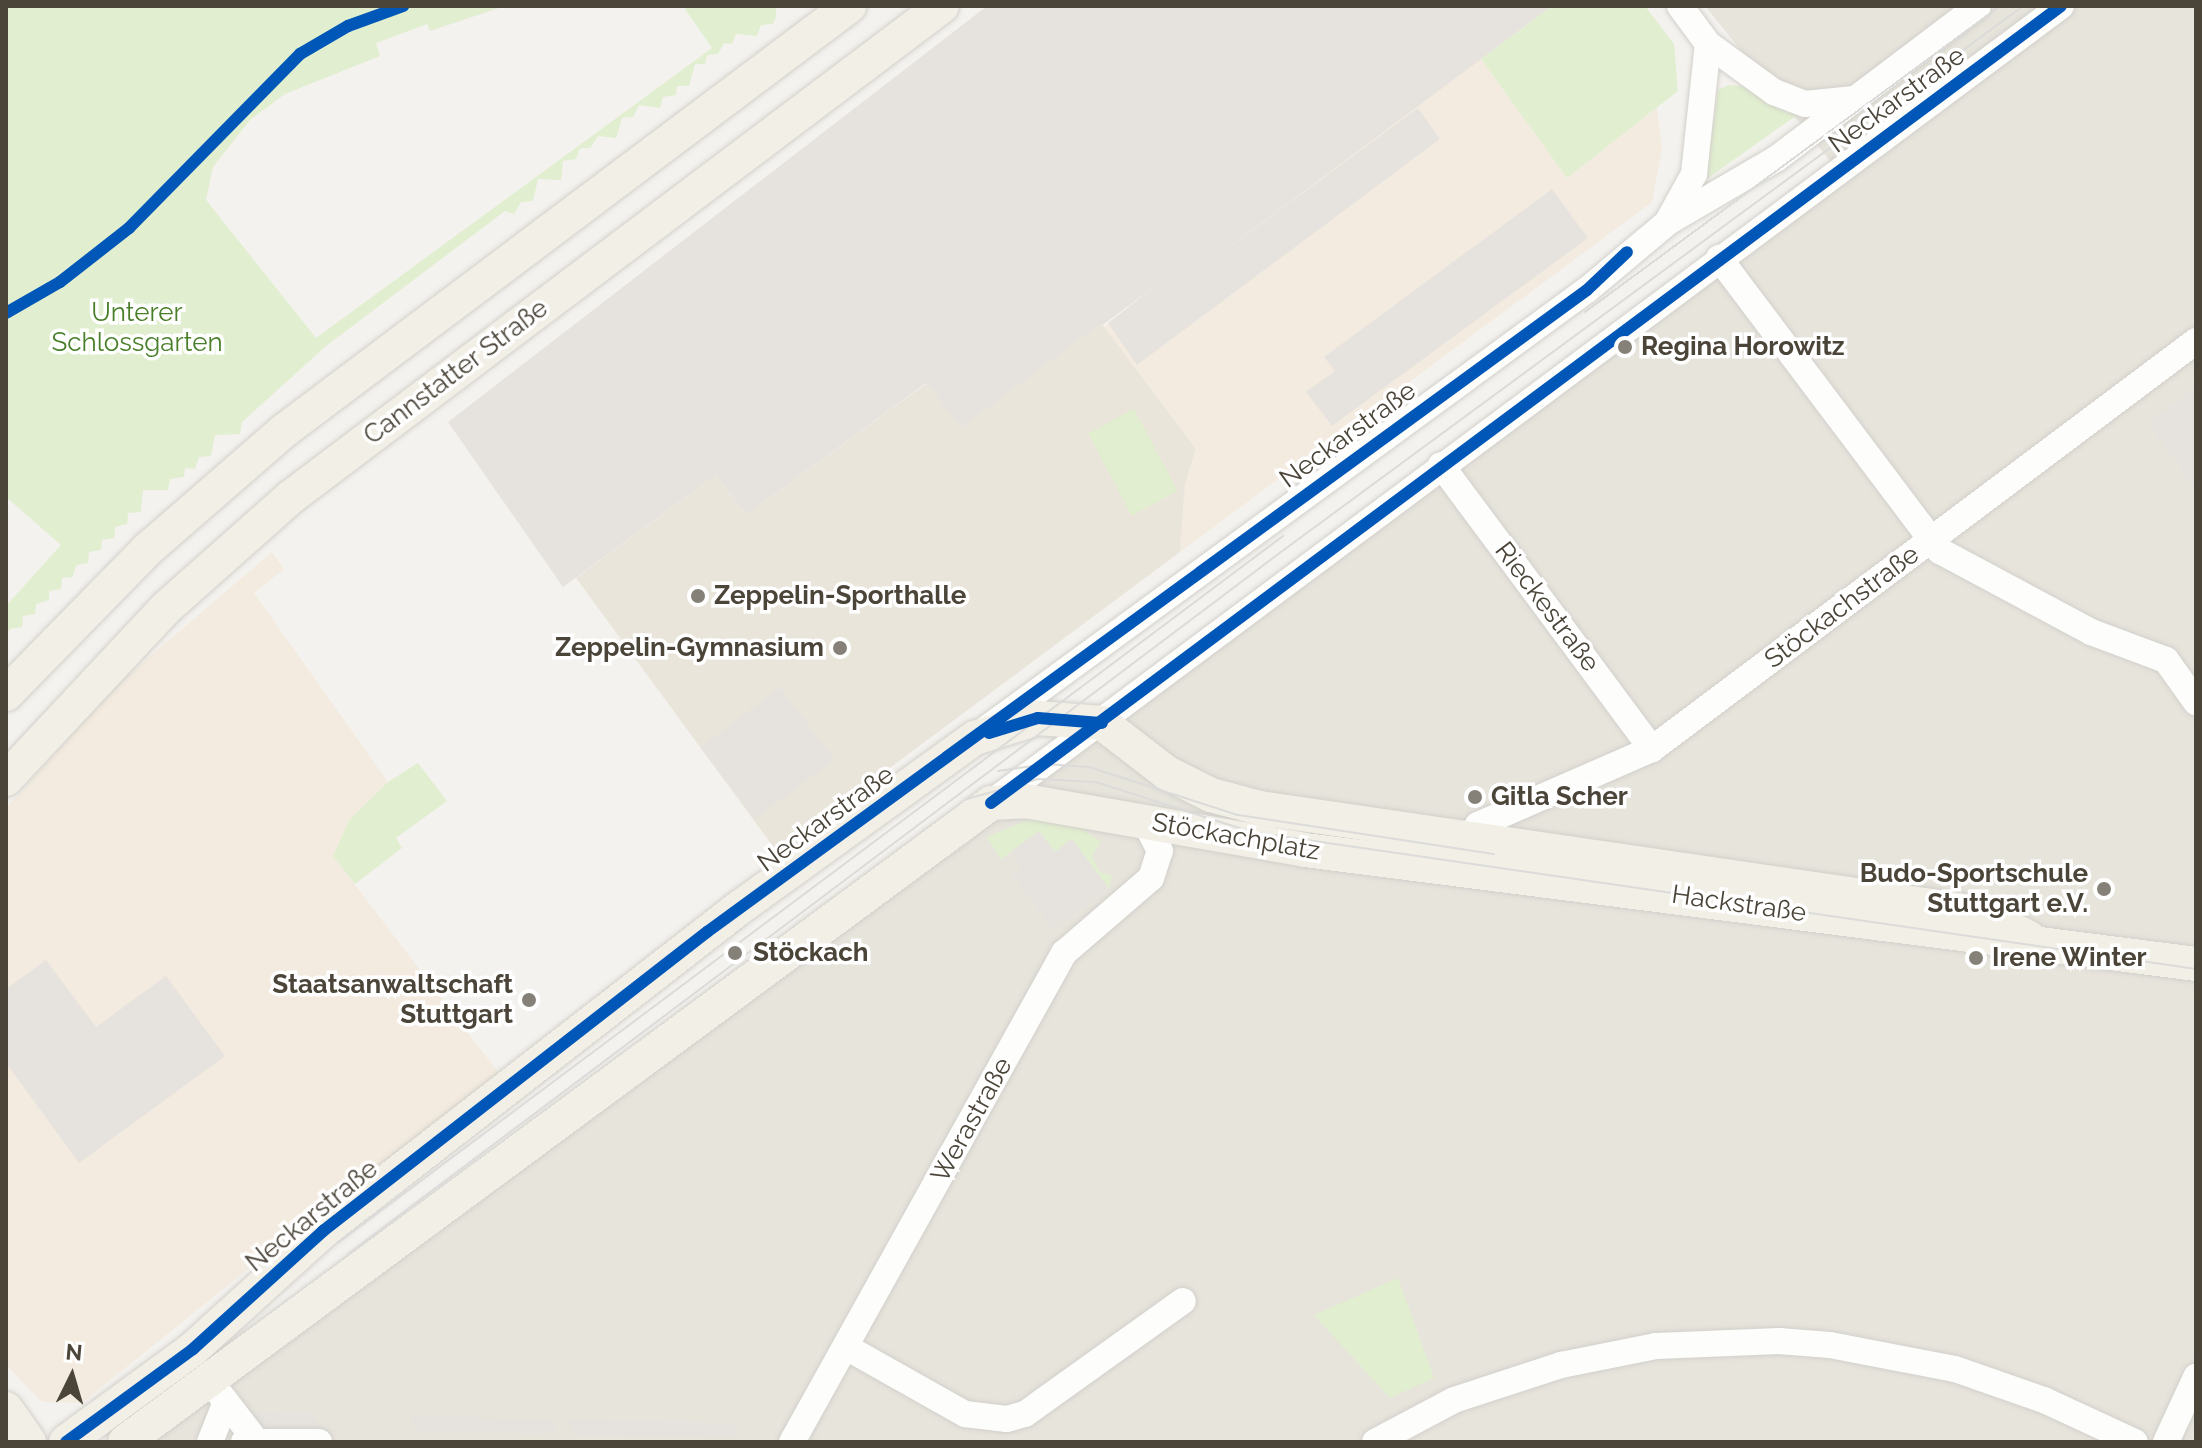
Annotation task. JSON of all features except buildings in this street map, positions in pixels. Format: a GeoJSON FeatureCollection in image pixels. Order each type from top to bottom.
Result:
{"type":"FeatureCollection","features":[{"type":"Feature","properties":{"kind":"main road"},"geometry":{"type":"LineString","coordinates":[[6,694],[148,549],[285,430],[849,6]]}},
{"type":"Feature","properties":{"kind":"main road","name":"Cannstatter Straße"},"geometry":{"type":"LineString","coordinates":[[6,779],[166,608],[291,497],[942,6]]}},
{"type":"Feature","properties":{"kind":"main road"},"geometry":{"type":"LineString","coordinates":[[975,738],[1038,718],[1102,723]]}},
{"type":"Feature","properties":{"kind":"main road","name":"Hackstraße"},"geometry":{"type":"LineString","coordinates":[[1102,723],[1167,773],[1211,795],[1260,808],[1958,910],[1989,917],[2033,940]]}},
{"type":"Feature","properties":{"kind":"main road","name":"Neckarstraße"},"geometry":{"type":"LineString","coordinates":[[66,1442],[193,1349],[323,1231],[707,932],[975,738]]}},
{"type":"Feature","properties":{"kind":"main road","name":"Stöckachplatz"},"geometry":{"type":"LineString","coordinates":[[991,803],[1025,801],[1305,850],[1481,871]]}},
{"type":"Feature","properties":{"kind":"main road","name":"Neckarstraße"},"geometry":{"type":"LineString","coordinates":[[125,1442],[218,1392],[293,1320],[991,803]]}},
{"type":"Feature","properties":{"kind":"main road"},"geometry":{"type":"LineString","coordinates":[[1469,838],[1479,852],[1481,871]]}},
{"type":"Feature","properties":{"kind":"main road","name":"Hackstraße"},"geometry":{"type":"LineString","coordinates":[[1481,871],[1980,940],[2033,940],[2196,964]]}},
{"type":"Feature","properties":{"kind":"main road"},"geometry":{"type":"LineString","coordinates":[[323,1231],[313,1249],[319,1267],[333,1275],[355,1274]]}},
{"type":"Feature","properties":{"kind":"main road"},"geometry":{"type":"LineString","coordinates":[[268,1278],[283,1277],[296,1284],[301,1300],[293,1320]]}},
{"type":"Feature","properties":{"kind":"main road"},"geometry":{"type":"LineString","coordinates":[[6,1409],[29,1442]]}},
{"type":"Feature","properties":{"kind":"street"},"geometry":{"type":"LineString","coordinates":[[1680,6],[1708,44],[1774,92],[1805,104],[1854,99]]}},
{"type":"Feature","properties":{"kind":"street","name":"Neckarstraße"},"geometry":{"type":"LineString","coordinates":[[975,738],[1587,290],[1668,222],[1776,159],[1978,6]]}},
{"type":"Feature","properties":{"kind":"street","name":"Neckarstraße"},"geometry":{"type":"LineString","coordinates":[[991,803],[2061,6]]}},
{"type":"Feature","properties":{"kind":"street"},"geometry":{"type":"LineString","coordinates":[[1668,222],[1694,174],[1708,44]]}},
{"type":"Feature","properties":{"kind":"street"},"geometry":{"type":"LineString","coordinates":[[1719,258],[1931,542],[1951,560],[2091,632],[2166,660],[2196,702]]}},
{"type":"Feature","properties":{"kind":"street","name":"Stöckachstraße"},"geometry":{"type":"LineString","coordinates":[[1469,838],[1478,825],[1652,749],[2196,341]]}},
{"type":"Feature","properties":{"kind":"street","name":"Rieckestraße"},"geometry":{"type":"LineString","coordinates":[[1441,465],[1652,749]]}},
{"type":"Feature","properties":{"kind":"street","name":"Werastraße"},"geometry":{"type":"LineString","coordinates":[[792,1442],[1072,945],[1151,878],[1160,851],[1145,822]]}},
{"type":"Feature","properties":{"kind":"street"},"geometry":{"type":"LineString","coordinates":[[846,1347],[965,1414],[1007,1419],[1025,1414],[1183,1301]]}},
{"type":"Feature","properties":{"kind":"street"},"geometry":{"type":"LineString","coordinates":[[1375,1442],[1454,1400],[1561,1365],[1656,1346],[1779,1341],[1830,1345],[1955,1369],[2044,1400],[2135,1442]]}},
{"type":"Feature","properties":{"kind":"street"},"geometry":{"type":"LineString","coordinates":[[2166,1442],[2196,1377]]}},
{"type":"Feature","properties":{"kind":"street"},"geometry":{"type":"LineString","coordinates":[[218,1392],[253,1441],[319,1442]]}},
{"type":"Feature","properties":{"kind":"street"},"geometry":{"type":"LineString","coordinates":[[210,1442],[218,1392]]}},
{"type":"Feature","properties":{"kind":"shaded area"},"geometry":{"type":"Polygon","coordinates":[[[987,6],[1552,6],[1168,293],[1153,288],[961,428],[926,383],[746,515],[716,475],[563,587],[448,422],[987,6]]]}},
{"type":"Feature","properties":{"kind":"shaded area"},"geometry":{"type":"Polygon","coordinates":[[[1705,6],[2196,6],[2196,1442],[143,1442],[1844,178],[1705,6]]]}},
{"type":"Feature","properties":{"kind":"shaded area"},"geometry":{"type":"Polygon","coordinates":[[[1481,59],[1567,178],[1657,108],[1662,149],[1652,202],[1180,552],[1185,484],[1196,449],[1104,327],[1481,59]]]}},
{"type":"Feature","properties":{"kind":"shaded area"},"geometry":{"type":"Polygon","coordinates":[[[1418,108],[1440,139],[1137,365],[1108,323],[1153,288],[1169,292],[1418,108]]]}},
{"type":"Feature","properties":{"kind":"shaded area"},"geometry":{"type":"Polygon","coordinates":[[[1552,189],[1588,238],[1332,426],[1306,392],[1335,371],[1324,357],[1552,189]]]}},
{"type":"Feature","properties":{"kind":"shaded area","name":"Zeppelin-Gymnasium"},"geometry":{"type":"Polygon","coordinates":[[[1101,323],[1196,449],[1185,484],[1180,552],[777,852],[576,578],[716,475],[746,515],[927,383],[961,428],[1101,323]]]}},
{"type":"Feature","properties":{"kind":"shaded area"},"geometry":{"type":"Polygon","coordinates":[[[2196,388],[2196,490],[2148,424],[2196,388]]]}},
{"type":"Feature","properties":{"kind":"shaded area"},"geometry":{"type":"Polygon","coordinates":[[[272,552],[284,569],[254,593],[388,782],[349,820],[333,856],[501,1076],[289,1236],[82,1403],[42,1402],[6,1365],[6,808],[122,680],[272,552]]]}},
{"type":"Feature","properties":{"kind":"shaded area"},"geometry":{"type":"Polygon","coordinates":[[[780,687],[835,760],[755,820],[700,747],[780,687]]]}},
{"type":"Feature","properties":{"kind":"shaded area"},"geometry":{"type":"Polygon","coordinates":[[[1039,831],[1055,852],[1072,839],[1109,889],[1054,930],[1012,874],[1022,867],[1011,852],[1039,831]]]}},
{"type":"Feature","properties":{"kind":"shaded area"},"geometry":{"type":"Polygon","coordinates":[[[46,960],[96,1027],[166,976],[225,1056],[79,1163],[6,1063],[6,989],[46,960]]]}},
{"type":"Feature","properties":{"kind":"shaded area"},"geometry":{"type":"Polygon","coordinates":[[[251,1413],[311,1414],[322,1429],[263,1428],[251,1413]]]}},
{"type":"Feature","properties":{"kind":"shaded area"},"geometry":{"type":"Polygon","coordinates":[[[408,1416],[550,1420],[556,1429],[549,1434],[420,1432],[408,1416]]]}},
{"type":"Feature","properties":{"kind":"shaded area"},"geometry":{"type":"Polygon","coordinates":[[[563,1419],[731,1423],[739,1431],[730,1438],[578,1435],[563,1419]]]}},
{"type":"Feature","properties":{"kind":"green space","name":"Unterer Schlossgarten"},"geometry":{"type":"Polygon","coordinates":[[[6,6],[505,6],[430,31],[427,24],[376,43],[380,56],[285,94],[250,120],[213,167],[206,200],[316,338],[712,48],[683,6],[776,6],[776,17],[773,24],[761,25],[757,36],[736,34],[732,44],[724,43],[718,54],[707,55],[705,64],[695,64],[689,86],[677,86],[676,95],[663,97],[660,108],[639,105],[633,117],[622,118],[616,138],[598,136],[590,148],[580,148],[576,159],[563,161],[561,180],[538,179],[533,201],[521,202],[514,214],[505,211],[326,346],[242,422],[240,434],[215,435],[211,456],[199,457],[195,469],[185,468],[184,477],[170,479],[168,490],[143,490],[141,512],[128,513],[127,524],[115,527],[114,538],[102,540],[101,550],[89,552],[88,563],[76,565],[73,577],[62,578],[61,589],[49,591],[49,600],[36,604],[35,614],[23,616],[22,627],[9,629],[6,642],[6,606],[61,545],[6,497],[6,6]]]}},
{"type":"Feature","properties":{"kind":"green space"},"geometry":{"type":"Polygon","coordinates":[[[1552,6],[1645,6],[1674,44],[1678,91],[1567,178],[1481,59],[1552,6]]]}},
{"type":"Feature","properties":{"kind":"green space"},"geometry":{"type":"Polygon","coordinates":[[[1729,85],[1747,87],[1797,115],[1704,181],[1718,90],[1729,85]]]}},
{"type":"Feature","properties":{"kind":"green space"},"geometry":{"type":"Polygon","coordinates":[[[1134,409],[1178,491],[1132,516],[1088,433],[1134,409]]]}},
{"type":"Feature","properties":{"kind":"green space"},"geometry":{"type":"Polygon","coordinates":[[[418,763],[447,801],[396,838],[402,848],[355,884],[333,856],[349,820],[388,782],[418,763]]]}},
{"type":"Feature","properties":{"kind":"green space"},"geometry":{"type":"Polygon","coordinates":[[[1032,818],[1079,827],[1101,842],[1092,856],[1100,872],[1112,876],[1109,889],[1072,839],[1055,852],[1038,832],[1001,859],[987,837],[1032,818]]]}},
{"type":"Feature","properties":{"kind":"green space"},"geometry":{"type":"Polygon","coordinates":[[[1398,1278],[1434,1378],[1390,1398],[1314,1315],[1398,1278]]]}},
{"type":"Feature","properties":{"kind":"tram line"},"geometry":{"type":"LineString","coordinates":[[1585,312],[2000,6]]}},
{"type":"Feature","properties":{"kind":"tram line"},"geometry":{"type":"LineString","coordinates":[[348,1254],[1285,549],[2023,6]]}},
{"type":"Feature","properties":{"kind":"tram line"},"geometry":{"type":"LineString","coordinates":[[339,1242],[1283,536]]}},
{"type":"Feature","properties":{"kind":"tram line"},"geometry":{"type":"LineString","coordinates":[[998,771],[1045,764],[1089,767],[1238,815],[1494,854]]}},
{"type":"Feature","properties":{"kind":"tram line"},"geometry":{"type":"LineString","coordinates":[[967,799],[1038,779],[1096,782],[1252,832],[2196,969]]}},
{"type":"Feature","properties":{"kind":"cycle path"},"geometry":{"type":"LineString","coordinates":[[6,313],[60,282],[129,228],[300,54],[348,26],[403,6]]}},
{"type":"Feature","properties":{"kind":"cycle path"},"geometry":{"type":"LineString","coordinates":[[991,803],[2061,6]]}},
{"type":"Feature","properties":{"kind":"cycle path"},"geometry":{"type":"LineString","coordinates":[[66,1442],[193,1349],[323,1231],[707,932],[1587,290],[1627,252]]}},
{"type":"Feature","properties":{"kind":"cycle path"},"geometry":{"type":"LineString","coordinates":[[989,733],[1038,718],[1102,723]]}},
{"type":"Feature","properties":{"kind":"place","name":"Regina Horowitz"},"geometry":{"type":"Point","coordinates":[1625,347]}},
{"type":"Feature","properties":{"kind":"place","name":"Zeppelin-Sporthalle"},"geometry":{"type":"Point","coordinates":[698,596]}},
{"type":"Feature","properties":{"kind":"place","name":"Zeppelin-Gymnasium"},"geometry":{"type":"Point","coordinates":[840,648]}},
{"type":"Feature","properties":{"kind":"place","name":"Gitla Scher"},"geometry":{"type":"Point","coordinates":[1475,797]}},
{"type":"Feature","properties":{"kind":"place","name":"Budo-Sportschule Stuttgart e.V."},"geometry":{"type":"Point","coordinates":[2104,889]}},
{"type":"Feature","properties":{"kind":"place","name":"Stöckach"},"geometry":{"type":"Point","coordinates":[735,953]}},
{"type":"Feature","properties":{"kind":"place","name":"Irene Winter"},"geometry":{"type":"Point","coordinates":[1976,958]}},
{"type":"Feature","properties":{"kind":"place","name":"Staatsanwaltschaft Stuttgart"},"geometry":{"type":"Point","coordinates":[529,1000]}}]}
